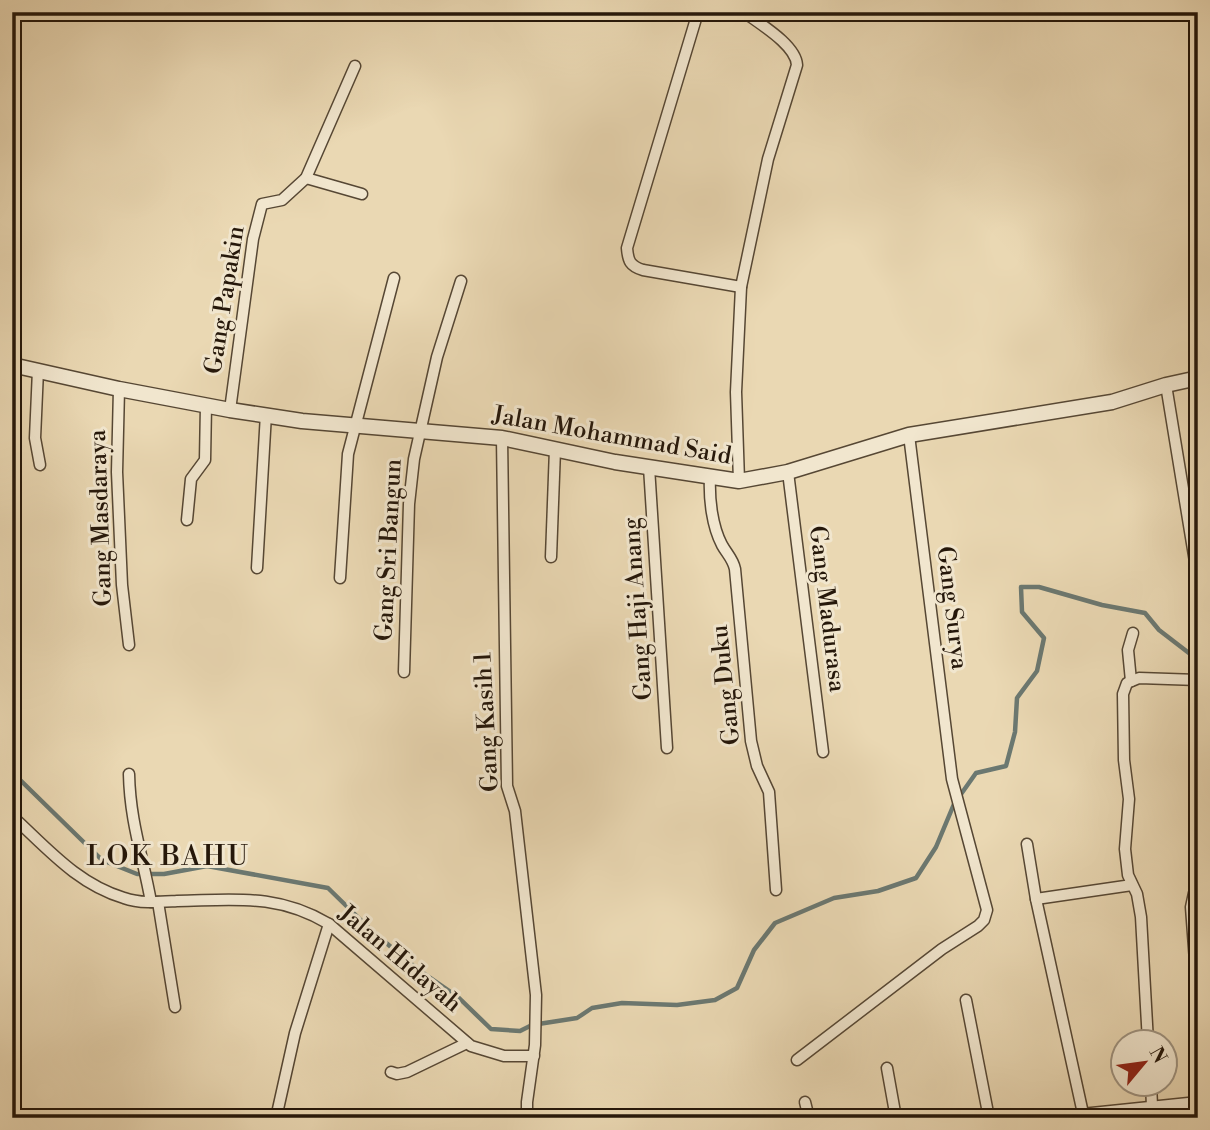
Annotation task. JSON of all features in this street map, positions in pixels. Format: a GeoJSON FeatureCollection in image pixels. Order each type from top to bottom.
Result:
{"type":"FeatureCollection","features":[{"type":"Feature","properties":{"kind":"street"},"geometry":{"type":"LineString","coordinates":[[698,12],[627,248],[628,259],[633,267],[643,270],[741,287]]}},
{"type":"Feature","properties":{"kind":"street"},"geometry":{"type":"LineString","coordinates":[[739,481],[736,392],[741,287],[768,159],[797,65],[790,48],[744,12]]}},
{"type":"Feature","properties":{"kind":"street","name":"Gang Papakin"},"geometry":{"type":"LineString","coordinates":[[230,410],[244,298],[262,204],[282,200],[306,178],[355,66]]}},
{"type":"Feature","properties":{"kind":"street"},"geometry":{"type":"LineString","coordinates":[[306,178],[362,194]]}},
{"type":"Feature","properties":{"kind":"street"},"geometry":{"type":"LineString","coordinates":[[340,578],[347,465],[394,278]]}},
{"type":"Feature","properties":{"kind":"street","name":"Gang Sri Bangun"},"geometry":{"type":"LineString","coordinates":[[404,672],[414,459],[437,357],[461,281]]}},
{"type":"Feature","properties":{"kind":"street","name":"Jalan Mohammad Said"},"geometry":{"type":"LineString","coordinates":[[12,365],[230,410],[302,421],[502,438],[709,478],[739,481],[788,472],[909,435],[1112,402],[1166,385],[1198,379]]}},
{"type":"Feature","properties":{"kind":"street"},"geometry":{"type":"LineString","coordinates":[[38,370],[35,438],[40,465]]}},
{"type":"Feature","properties":{"kind":"street"},"geometry":{"type":"LineString","coordinates":[[1166,385],[1198,580]]}},
{"type":"Feature","properties":{"kind":"street","name":"Gang Masdaraya"},"geometry":{"type":"LineString","coordinates":[[119,389],[117,472],[122,584],[129,645]]}},
{"type":"Feature","properties":{"kind":"street"},"geometry":{"type":"LineString","coordinates":[[187,520],[191,479],[205,460],[206,405]]}},
{"type":"Feature","properties":{"kind":"street"},"geometry":{"type":"LineString","coordinates":[[257,568],[265,414]]}},
{"type":"Feature","properties":{"kind":"street","name":"Gang Surya"},"geometry":{"type":"LineString","coordinates":[[797,1060],[984,920],[987,910],[956,799],[909,435]]}},
{"type":"Feature","properties":{"kind":"street","name":"Gang Kasih 1"},"geometry":{"type":"LineString","coordinates":[[502,438],[507,786],[515,811],[536,995],[535,1050],[527,1118]]}},
{"type":"Feature","properties":{"kind":"street"},"geometry":{"type":"LineString","coordinates":[[551,557],[555,449]]}},
{"type":"Feature","properties":{"kind":"street","name":"Gang Haji Anang"},"geometry":{"type":"LineString","coordinates":[[649,467],[667,748]]}},
{"type":"Feature","properties":{"kind":"street","name":"Gang Madurasa"},"geometry":{"type":"LineString","coordinates":[[788,472],[824,752]]}},
{"type":"Feature","properties":{"kind":"street","name":"Gang Duku"},"geometry":{"type":"LineString","coordinates":[[709,478],[710,504],[717,531],[736,569],[751,741],[757,766],[769,792],[776,890]]}},
{"type":"Feature","properties":{"kind":"street"},"geometry":{"type":"LineString","coordinates":[[1131,681],[1128,650],[1133,633]]}},
{"type":"Feature","properties":{"kind":"street"},"geometry":{"type":"LineString","coordinates":[[1147,1028],[1141,917],[1128,875],[1125,849],[1129,799],[1123,695],[1125,687],[1139,678],[1198,680]]}},
{"type":"Feature","properties":{"kind":"street"},"geometry":{"type":"LineString","coordinates":[[129,774],[134,831],[154,902],[174,1007]]}},
{"type":"Feature","properties":{"kind":"street","name":"Jalan Hidayah"},"geometry":{"type":"LineString","coordinates":[[12,816],[77,877],[125,899],[154,902],[262,899],[308,912],[329,924],[478,1050],[503,1056],[535,1050]]}},
{"type":"Feature","properties":{"kind":"street"},"geometry":{"type":"LineString","coordinates":[[1027,844],[1036,899],[1083,1115]]}},
{"type":"Feature","properties":{"kind":"street"},"geometry":{"type":"LineString","coordinates":[[1036,899],[1132,886]]}},
{"type":"Feature","properties":{"kind":"street"},"geometry":{"type":"LineString","coordinates":[[1198,889],[1194,893],[1191,907],[1198,1002]]}},
{"type":"Feature","properties":{"kind":"street"},"geometry":{"type":"LineString","coordinates":[[276,1118],[295,1033],[329,924]]}},
{"type":"Feature","properties":{"kind":"street"},"geometry":{"type":"LineString","coordinates":[[966,1000],[989,1118]]}},
{"type":"Feature","properties":{"kind":"street"},"geometry":{"type":"LineString","coordinates":[[391,1072],[407,1072],[467,1043]]}},
{"type":"Feature","properties":{"kind":"street"},"geometry":{"type":"LineString","coordinates":[[887,1068],[896,1118]]}},
{"type":"Feature","properties":{"kind":"street"},"geometry":{"type":"LineString","coordinates":[[1152,1098],[1152,1106]]}},
{"type":"Feature","properties":{"kind":"street"},"geometry":{"type":"LineString","coordinates":[[805,1102],[809,1118]]}},
{"type":"Feature","properties":{"kind":"street"},"geometry":{"type":"LineString","coordinates":[[1043,1118],[1198,1102]]}},
{"type":"Feature","properties":{"kind":"waterway"},"geometry":{"type":"LineString","coordinates":[[12,772],[102,860],[137,874],[164,874],[207,866],[328,888],[372,931],[416,968],[458,997],[491,1029],[520,1031],[532,1025],[577,1018],[592,1008],[622,1003],[677,1005],[715,1000],[737,988],[754,950],[775,923],[834,898],[878,891],[916,878],[936,847],[954,804],[976,773],[1006,766],[1015,732],[1017,698],[1037,671],[1044,638],[1022,612],[1021,587],[1039,587],[1102,605],[1145,613],[1159,630],[1198,660]]}},
{"type":"Feature","properties":{"kind":"district","name":"LOK BAHU"},"geometry":{"type":"Point","coordinates":[168,856]}}]}
